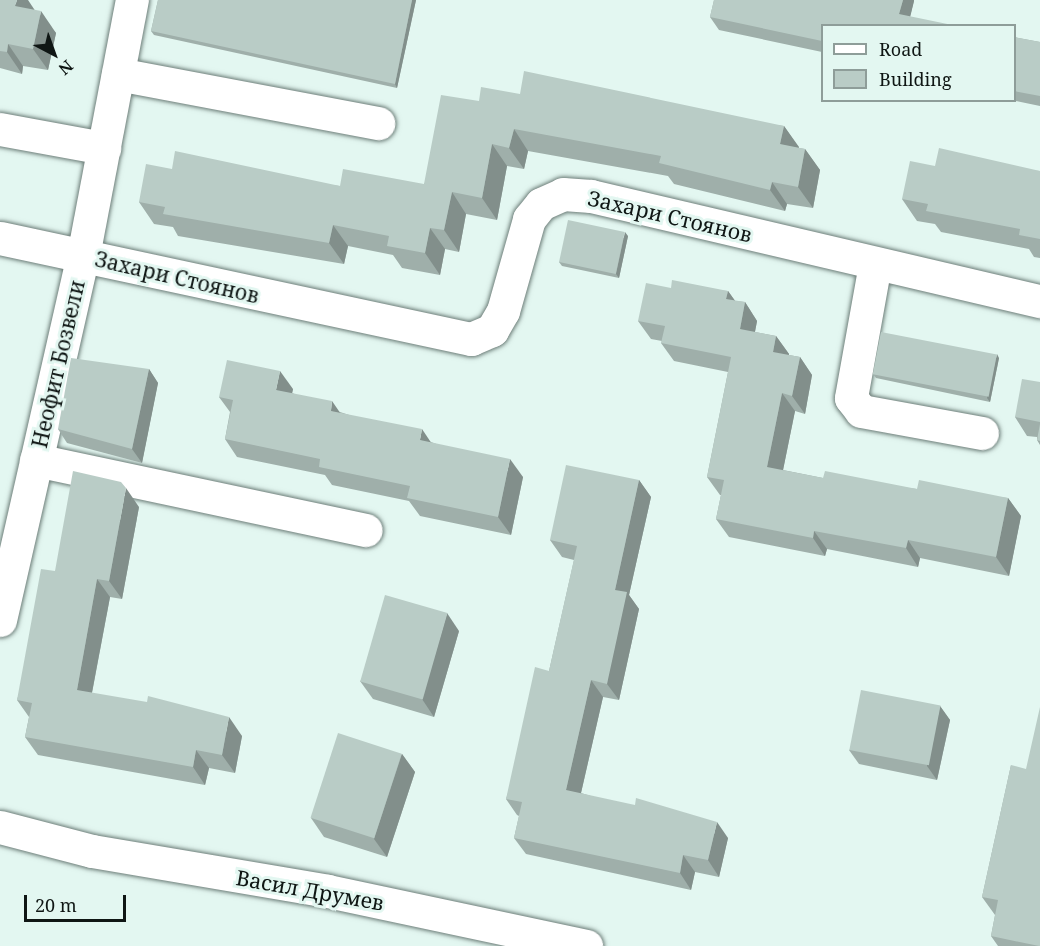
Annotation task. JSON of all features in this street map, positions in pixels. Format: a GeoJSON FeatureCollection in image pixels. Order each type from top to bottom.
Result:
{"type":"FeatureCollection","features":[{"type":"Feature","properties":{"kind":"street","name":"Неофит Бозвели"},"geometry":{"type":"LineString","coordinates":[[0,620],[83,256],[132,0]]}},
{"type":"Feature","properties":{"kind":"street"},"geometry":{"type":"LineString","coordinates":[[118,74],[378,123]]}},
{"type":"Feature","properties":{"kind":"street"},"geometry":{"type":"LineString","coordinates":[[0,129],[104,148]]}},
{"type":"Feature","properties":{"kind":"street","name":"Захари Стоянов"},"geometry":{"type":"LineString","coordinates":[[0,238],[471,339],[492,330],[503,312],[529,219],[541,204],[563,195],[591,196],[1040,302]]}},
{"type":"Feature","properties":{"kind":"street"},"geometry":{"type":"LineString","coordinates":[[875,264],[851,398],[861,411],[982,433]]}},
{"type":"Feature","properties":{"kind":"street"},"geometry":{"type":"LineString","coordinates":[[36,460],[366,530]]}},
{"type":"Feature","properties":{"kind":"street","name":"Васил Друмев"},"geometry":{"type":"LineString","coordinates":[[0,827],[92,851],[328,891],[586,946]]}},
{"type":"Feature","properties":{"kind":"building"},"geometry":{"type":"Polygon","coordinates":[[[0,0],[17,0],[15,6],[41,11],[33,49],[8,44],[7,52],[0,51],[0,0]]]}},
{"type":"Feature","properties":{"kind":"building"},"geometry":{"type":"Polygon","coordinates":[[[158,0],[412,0],[395,84],[151,31],[158,0]]]}},
{"type":"Feature","properties":{"kind":"building"},"geometry":{"type":"Polygon","coordinates":[[[714,0],[903,0],[899,14],[947,24],[821,24],[821,41],[710,17],[714,0]]]}},
{"type":"Feature","properties":{"kind":"building"},"geometry":{"type":"Polygon","coordinates":[[[1016,37],[1040,42],[1040,96],[1016,91],[1016,37]]]}},
{"type":"Feature","properties":{"kind":"building"},"geometry":{"type":"Polygon","coordinates":[[[524,71],[784,126],[780,144],[805,149],[798,187],[772,182],[770,190],[659,163],[661,156],[514,129],[509,148],[492,144],[482,198],[452,192],[444,230],[430,228],[425,253],[387,246],[389,236],[333,225],[329,243],[163,214],[165,207],[139,202],[146,164],[172,169],[175,151],[340,186],[343,169],[424,184],[441,95],[479,101],[481,87],[520,94],[524,71]]]}},
{"type":"Feature","properties":{"kind":"building"},"geometry":{"type":"Polygon","coordinates":[[[939,148],[1040,171],[1040,239],[1019,235],[1020,229],[926,211],[928,204],[902,199],[910,161],[935,166],[939,148]]]}},
{"type":"Feature","properties":{"kind":"building"},"geometry":{"type":"Polygon","coordinates":[[[568,220],[625,232],[616,274],[559,262],[568,220]]]}},
{"type":"Feature","properties":{"kind":"building"},"geometry":{"type":"Polygon","coordinates":[[[672,280],[728,291],[726,299],[745,302],[740,329],[776,336],[773,352],[800,357],[792,396],[782,393],[767,467],[823,478],[825,471],[917,489],[919,480],[1008,498],[996,557],[908,540],[906,548],[814,531],[813,538],[716,519],[724,480],[707,477],[731,357],[661,343],[665,326],[638,321],[646,283],[671,288],[672,280]]]}},
{"type":"Feature","properties":{"kind":"building"},"geometry":{"type":"Polygon","coordinates":[[[881,332],[997,355],[989,397],[873,374],[881,332]]]}},
{"type":"Feature","properties":{"kind":"building"},"geometry":{"type":"Polygon","coordinates":[[[71,358],[149,369],[132,449],[58,429],[71,358]]]}},
{"type":"Feature","properties":{"kind":"building"},"geometry":{"type":"Polygon","coordinates":[[[227,360],[280,371],[276,390],[332,401],[331,411],[422,429],[420,440],[510,459],[498,517],[407,498],[410,486],[319,467],[320,459],[225,439],[233,400],[219,397],[227,360]]]}},
{"type":"Feature","properties":{"kind":"building"},"geometry":{"type":"Polygon","coordinates":[[[1022,379],[1040,382],[1040,422],[1015,417],[1022,379]]]}},
{"type":"Feature","properties":{"kind":"building"},"geometry":{"type":"Polygon","coordinates":[[[1040,424],[1040,441],[1037,440],[1040,424]]]}},
{"type":"Feature","properties":{"kind":"building"},"geometry":{"type":"Polygon","coordinates":[[[566,465],[639,480],[615,590],[627,592],[607,684],[591,680],[566,790],[635,805],[636,798],[717,822],[708,860],[683,855],[680,873],[514,838],[522,802],[506,799],[535,667],[549,671],[577,546],[550,540],[566,465]]]}},
{"type":"Feature","properties":{"kind":"building"},"geometry":{"type":"Polygon","coordinates":[[[73,471],[121,482],[126,488],[109,581],[97,579],[77,690],[147,702],[148,696],[229,717],[222,755],[196,750],[193,767],[25,737],[32,703],[17,700],[41,569],[55,571],[73,471]]]}},
{"type":"Feature","properties":{"kind":"building"},"geometry":{"type":"Polygon","coordinates":[[[385,595],[447,613],[423,699],[360,682],[385,595]]]}},
{"type":"Feature","properties":{"kind":"building"},"geometry":{"type":"Polygon","coordinates":[[[861,690],[941,705],[929,765],[849,750],[861,690]]]}},
{"type":"Feature","properties":{"kind":"building"},"geometry":{"type":"Polygon","coordinates":[[[1040,707],[1039,946],[991,936],[998,900],[982,897],[1011,765],[1026,769],[1040,707]]]}},
{"type":"Feature","properties":{"kind":"building"},"geometry":{"type":"Polygon","coordinates":[[[338,733],[402,754],[374,838],[310,818],[338,733]]]}}]}
